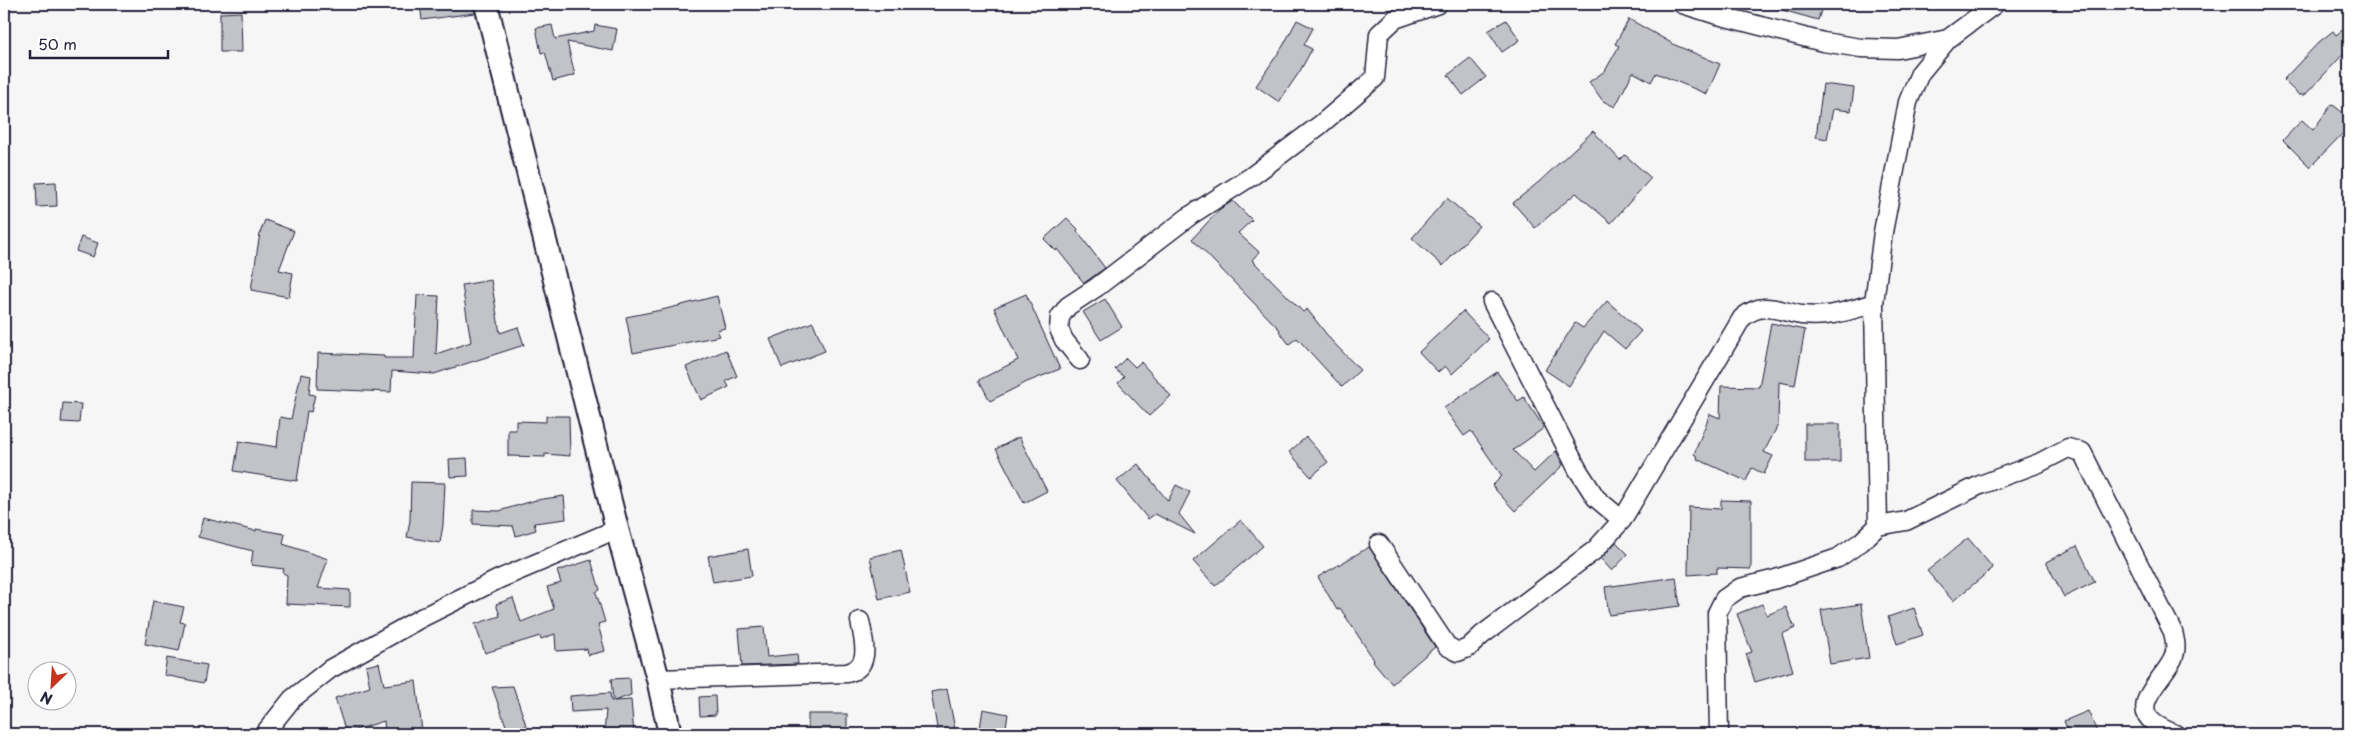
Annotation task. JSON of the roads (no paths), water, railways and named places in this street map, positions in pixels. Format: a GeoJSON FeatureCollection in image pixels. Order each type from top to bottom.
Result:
{"type":"FeatureCollection","features":[{"type":"Feature","properties":{"kind":"street"},"geometry":{"type":"LineString","coordinates":[[486,4],[617,529],[658,679],[670,734]]}},
{"type":"Feature","properties":{"kind":"street"},"geometry":{"type":"LineString","coordinates":[[1080,360],[1064,340],[1059,329],[1060,317],[1068,306],[1097,287],[1191,215],[1252,176],[1320,125],[1375,78],[1380,34],[1395,19],[1438,4]]}},
{"type":"Feature","properties":{"kind":"street"},"geometry":{"type":"LineString","coordinates":[[1682,4],[1823,42],[1861,48],[1898,49],[1948,39]]}},
{"type":"Feature","properties":{"kind":"street"},"geometry":{"type":"LineString","coordinates":[[1878,526],[1874,303],[1883,232],[1908,102],[1920,73],[1948,39],[1995,4]]}},
{"type":"Feature","properties":{"kind":"street"},"geometry":{"type":"LineString","coordinates":[[1492,302],[1578,470],[1596,498],[1622,520]]}},
{"type":"Feature","properties":{"kind":"street"},"geometry":{"type":"LineString","coordinates":[[1379,544],[1447,646],[1458,652],[1468,648],[1522,604],[1595,550],[1622,520],[1742,318],[1759,308],[1770,308],[1802,315],[1819,315],[1833,314],[1874,303]]}},
{"type":"Feature","properties":{"kind":"street"},"geometry":{"type":"LineString","coordinates":[[1719,734],[1717,613],[1724,599],[1740,588],[1776,579],[1838,558],[1861,542],[1878,526],[1906,521],[1980,486],[2039,463],[2064,449],[2079,450],[2173,632],[2176,650],[2174,658],[2154,685],[2145,706],[2147,715],[2154,723],[2175,734]]}},
{"type":"Feature","properties":{"kind":"street"},"geometry":{"type":"LineString","coordinates":[[264,734],[292,699],[339,665],[421,618],[499,579],[617,529]]}},
{"type":"Feature","properties":{"kind":"street"},"geometry":{"type":"LineString","coordinates":[[658,679],[847,673],[856,671],[863,663],[865,650],[860,621]]}}]}
